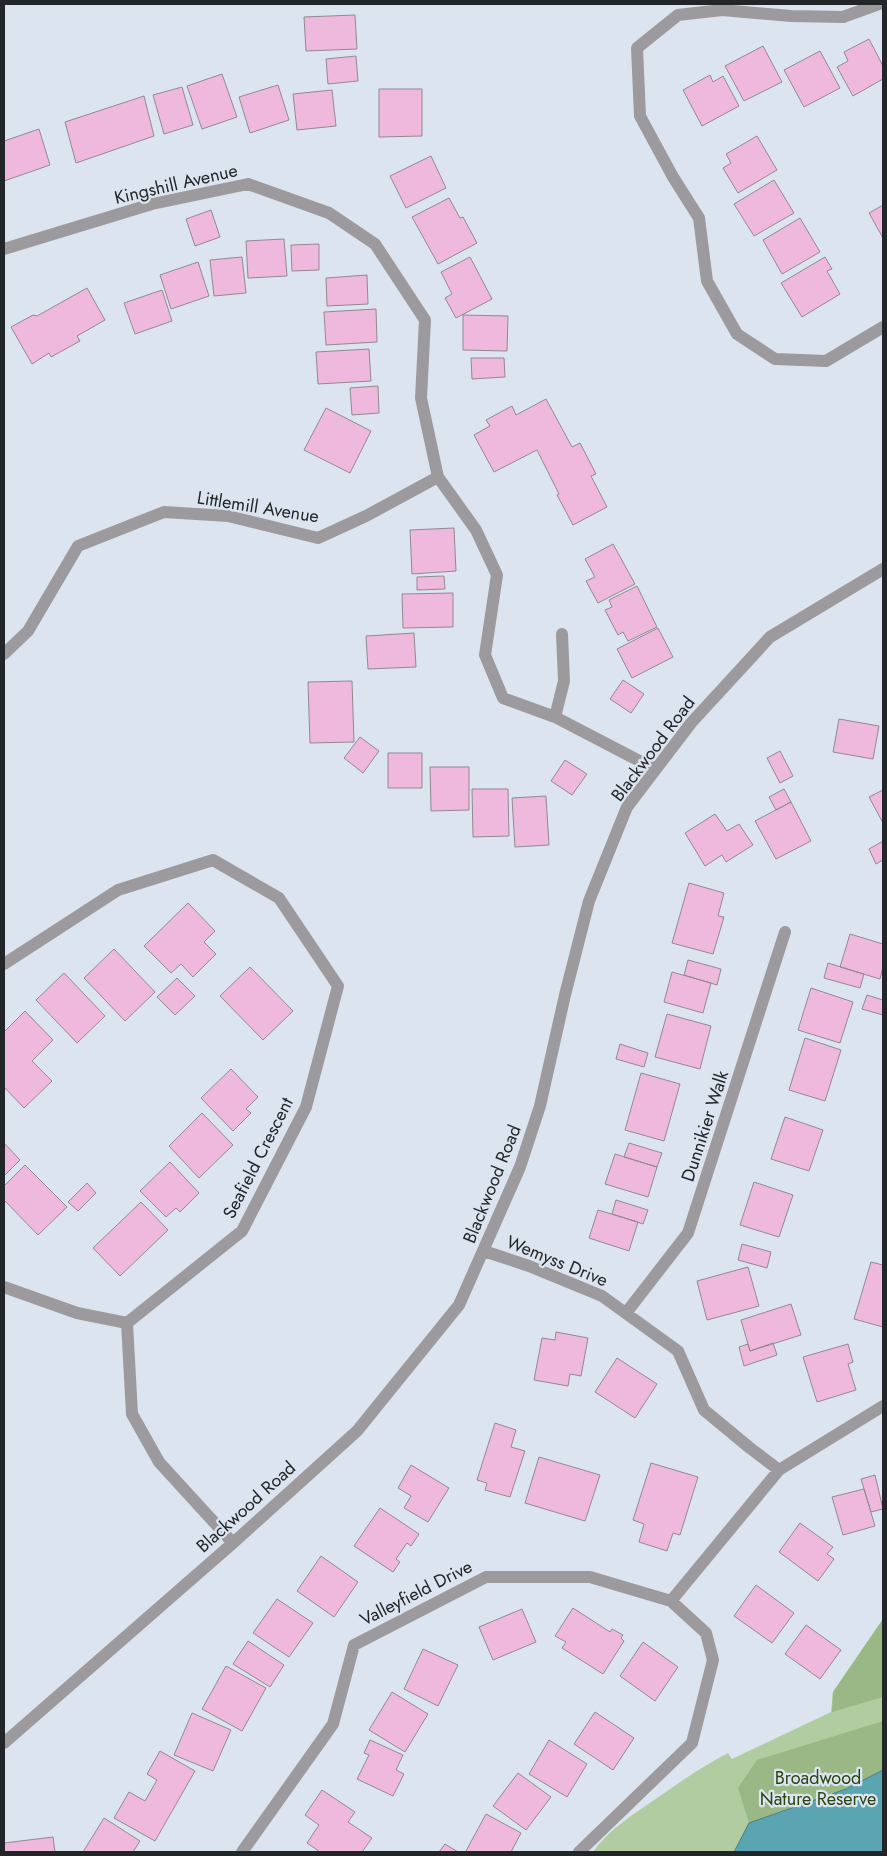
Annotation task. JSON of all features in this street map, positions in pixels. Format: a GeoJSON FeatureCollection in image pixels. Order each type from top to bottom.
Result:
{"type":"FeatureCollection","features":[{"type":"Feature","properties":{"kind":"street"},"geometry":{"type":"LineString","coordinates":[[879,4],[843,17],[791,16],[722,10],[678,15],[637,48],[640,116],[673,177],[699,218],[707,281],[736,334],[775,359],[826,361],[883,327]]}},
{"type":"Feature","properties":{"kind":"street","name":"Kingshill Avenue"},"geometry":{"type":"LineString","coordinates":[[4,249],[152,204],[248,184],[329,213],[375,244],[426,320],[421,398],[438,477],[476,530],[497,575],[485,655],[503,698],[555,717],[655,769]]}},
{"type":"Feature","properties":{"kind":"street","name":"Littlemill Avenue"},"geometry":{"type":"LineString","coordinates":[[4,654],[28,631],[78,546],[164,512],[228,516],[318,538],[366,516],[438,477]]}},
{"type":"Feature","properties":{"kind":"street","name":"Blackwood Road"},"geometry":{"type":"LineString","coordinates":[[4,1743],[233,1543],[357,1431],[459,1305],[520,1167],[540,1106],[565,994],[589,901],[627,807],[691,723],[770,637],[883,569]]}},
{"type":"Feature","properties":{"kind":"street"},"geometry":{"type":"LineString","coordinates":[[555,717],[564,681],[562,634]]}},
{"type":"Feature","properties":{"kind":"street","name":"Seafield Crescent"},"geometry":{"type":"LineString","coordinates":[[4,964],[118,890],[213,860],[279,898],[338,986],[306,1107],[242,1231],[128,1323]]}},
{"type":"Feature","properties":{"kind":"street","name":"Dunnikier Walk"},"geometry":{"type":"LineString","coordinates":[[626,1313],[688,1233],[785,932]]}},
{"type":"Feature","properties":{"kind":"street","name":"Wemyss Drive"},"geometry":{"type":"LineString","coordinates":[[484,1251],[529,1266],[602,1296],[678,1351],[704,1410],[779,1470]]}},
{"type":"Feature","properties":{"kind":"street"},"geometry":{"type":"LineString","coordinates":[[4,1287],[77,1313],[128,1323],[132,1414],[159,1462],[233,1543]]}},
{"type":"Feature","properties":{"kind":"street"},"geometry":{"type":"LineString","coordinates":[[671,1601],[779,1470],[883,1406]]}},
{"type":"Feature","properties":{"kind":"street","name":"Valleyfield Drive"},"geometry":{"type":"LineString","coordinates":[[242,1852],[333,1724],[354,1645],[486,1576],[590,1576],[671,1601],[706,1633],[713,1660],[692,1743],[579,1852]]}},
{"type":"Feature","properties":{"kind":"green space","name":"Broadwood Nature Reserve"},"geometry":{"type":"Polygon","coordinates":[[[883,1619],[883,1852],[593,1852],[622,1822],[710,1763],[728,1753],[732,1759],[831,1712],[833,1692],[883,1619]]]}},
{"type":"Feature","properties":{"kind":"green space"},"geometry":{"type":"Polygon","coordinates":[[[883,1619],[883,1697],[832,1712],[833,1692],[883,1619]]]}},
{"type":"Feature","properties":{"kind":"green space"},"geometry":{"type":"Polygon","coordinates":[[[883,1721],[883,1770],[846,1789],[749,1823],[738,1788],[757,1760],[883,1721]]]}},
{"type":"Feature","properties":{"kind":"water"},"geometry":{"type":"Polygon","coordinates":[[[883,1770],[883,1852],[734,1852],[749,1823],[846,1789],[883,1770]]]}},
{"type":"Feature","properties":{"kind":"building"},"geometry":{"type":"Polygon","coordinates":[[[355,15],[357,49],[306,51],[304,17],[355,15]]]}},
{"type":"Feature","properties":{"kind":"building"},"geometry":{"type":"Polygon","coordinates":[[[869,39],[883,66],[883,79],[853,96],[837,67],[848,61],[844,52],[869,39]]]}},
{"type":"Feature","properties":{"kind":"building"},"geometry":{"type":"Polygon","coordinates":[[[763,46],[782,82],[744,101],[725,66],[763,46]]]}},
{"type":"Feature","properties":{"kind":"building"},"geometry":{"type":"Polygon","coordinates":[[[820,51],[840,88],[804,107],[784,70],[820,51]]]}},
{"type":"Feature","properties":{"kind":"building"},"geometry":{"type":"Polygon","coordinates":[[[356,56],[358,81],[328,84],[326,59],[356,56]]]}},
{"type":"Feature","properties":{"kind":"building"},"geometry":{"type":"Polygon","coordinates":[[[222,74],[237,117],[202,129],[187,86],[222,74]]]}},
{"type":"Feature","properties":{"kind":"building"},"geometry":{"type":"Polygon","coordinates":[[[710,75],[713,82],[723,76],[739,106],[702,126],[683,90],[710,75]]]}},
{"type":"Feature","properties":{"kind":"building"},"geometry":{"type":"Polygon","coordinates":[[[278,85],[289,120],[250,133],[239,97],[278,85]]]}},
{"type":"Feature","properties":{"kind":"building"},"geometry":{"type":"Polygon","coordinates":[[[182,87],[193,125],[164,134],[153,95],[182,87]]]}},
{"type":"Feature","properties":{"kind":"building"},"geometry":{"type":"Polygon","coordinates":[[[379,89],[422,89],[422,136],[379,137],[379,89]]]}},
{"type":"Feature","properties":{"kind":"building"},"geometry":{"type":"Polygon","coordinates":[[[332,90],[336,126],[297,130],[293,94],[332,90]]]}},
{"type":"Feature","properties":{"kind":"building"},"geometry":{"type":"Polygon","coordinates":[[[144,96],[154,136],[76,163],[65,122],[144,96]]]}},
{"type":"Feature","properties":{"kind":"building"},"geometry":{"type":"Polygon","coordinates":[[[39,129],[50,165],[4,181],[4,141],[39,129]]]}},
{"type":"Feature","properties":{"kind":"building"},"geometry":{"type":"Polygon","coordinates":[[[757,136],[777,170],[738,193],[723,168],[731,163],[726,154],[757,136]]]}},
{"type":"Feature","properties":{"kind":"building"},"geometry":{"type":"Polygon","coordinates":[[[431,156],[446,188],[406,208],[390,176],[431,156]]]}},
{"type":"Feature","properties":{"kind":"building"},"geometry":{"type":"Polygon","coordinates":[[[774,180],[794,213],[754,236],[734,204],[774,180]]]}},
{"type":"Feature","properties":{"kind":"building"},"geometry":{"type":"Polygon","coordinates":[[[449,198],[460,218],[463,217],[477,243],[438,264],[412,217],[449,198]]]}},
{"type":"Feature","properties":{"kind":"building"},"geometry":{"type":"Polygon","coordinates":[[[883,205],[883,238],[869,213],[883,205]]]}},
{"type":"Feature","properties":{"kind":"building"},"geometry":{"type":"Polygon","coordinates":[[[211,210],[220,237],[195,246],[186,219],[211,210]]]}},
{"type":"Feature","properties":{"kind":"building"},"geometry":{"type":"Polygon","coordinates":[[[800,218],[820,252],[782,274],[763,240],[800,218]]]}},
{"type":"Feature","properties":{"kind":"building"},"geometry":{"type":"Polygon","coordinates":[[[284,239],[287,276],[248,278],[246,241],[284,239]]]}},
{"type":"Feature","properties":{"kind":"building"},"geometry":{"type":"Polygon","coordinates":[[[319,244],[319,270],[292,271],[291,245],[319,244]]]}},
{"type":"Feature","properties":{"kind":"building"},"geometry":{"type":"Polygon","coordinates":[[[242,257],[246,293],[214,296],[210,260],[242,257]]]}},
{"type":"Feature","properties":{"kind":"building"},"geometry":{"type":"Polygon","coordinates":[[[470,257],[492,299],[456,318],[445,298],[452,294],[441,272],[470,257]]]}},
{"type":"Feature","properties":{"kind":"building"},"geometry":{"type":"Polygon","coordinates":[[[825,257],[832,269],[827,271],[840,294],[802,317],[781,283],[825,257]]]}},
{"type":"Feature","properties":{"kind":"building"},"geometry":{"type":"Polygon","coordinates":[[[198,262],[209,296],[171,309],[160,275],[198,262]]]}},
{"type":"Feature","properties":{"kind":"building"},"geometry":{"type":"Polygon","coordinates":[[[367,275],[368,304],[327,306],[326,278],[367,275]]]}},
{"type":"Feature","properties":{"kind":"building"},"geometry":{"type":"Polygon","coordinates":[[[87,288],[105,320],[77,336],[80,341],[51,357],[49,353],[32,364],[11,327],[33,315],[37,316],[87,288]]]}},
{"type":"Feature","properties":{"kind":"building"},"geometry":{"type":"Polygon","coordinates":[[[162,290],[172,321],[135,334],[124,303],[162,290]]]}},
{"type":"Feature","properties":{"kind":"building"},"geometry":{"type":"Polygon","coordinates":[[[376,309],[377,342],[326,345],[324,312],[376,309]]]}},
{"type":"Feature","properties":{"kind":"building"},"geometry":{"type":"Polygon","coordinates":[[[463,315],[508,316],[507,351],[463,350],[463,315]]]}},
{"type":"Feature","properties":{"kind":"building"},"geometry":{"type":"Polygon","coordinates":[[[369,349],[371,381],[318,384],[316,352],[369,349]]]}},
{"type":"Feature","properties":{"kind":"building"},"geometry":{"type":"Polygon","coordinates":[[[471,358],[504,358],[505,377],[472,379],[471,358]]]}},
{"type":"Feature","properties":{"kind":"building"},"geometry":{"type":"Polygon","coordinates":[[[378,386],[379,413],[352,415],[350,388],[378,386]]]}},
{"type":"Feature","properties":{"kind":"building"},"geometry":{"type":"Polygon","coordinates":[[[546,399],[572,447],[580,443],[596,474],[591,476],[607,507],[573,525],[537,450],[494,472],[474,435],[490,426],[486,420],[512,406],[516,415],[546,399]]]}},
{"type":"Feature","properties":{"kind":"building"},"geometry":{"type":"Polygon","coordinates":[[[326,408],[371,431],[350,473],[304,450],[326,408]]]}},
{"type":"Feature","properties":{"kind":"building"},"geometry":{"type":"Polygon","coordinates":[[[454,528],[456,571],[412,574],[410,530],[454,528]]]}},
{"type":"Feature","properties":{"kind":"building"},"geometry":{"type":"Polygon","coordinates":[[[613,544],[635,584],[598,603],[586,581],[595,577],[585,559],[613,544]]]}},
{"type":"Feature","properties":{"kind":"building"},"geometry":{"type":"Polygon","coordinates":[[[444,576],[445,589],[417,590],[417,577],[444,576]]]}},
{"type":"Feature","properties":{"kind":"building"},"geometry":{"type":"Polygon","coordinates":[[[637,586],[657,627],[628,641],[623,632],[618,635],[605,610],[612,607],[609,600],[637,586]]]}},
{"type":"Feature","properties":{"kind":"building"},"geometry":{"type":"Polygon","coordinates":[[[453,593],[453,627],[403,628],[402,594],[453,593]]]}},
{"type":"Feature","properties":{"kind":"building"},"geometry":{"type":"Polygon","coordinates":[[[658,628],[673,657],[632,678],[617,649],[658,628]]]}},
{"type":"Feature","properties":{"kind":"building"},"geometry":{"type":"Polygon","coordinates":[[[414,633],[416,667],[368,669],[366,636],[414,633]]]}},
{"type":"Feature","properties":{"kind":"building"},"geometry":{"type":"Polygon","coordinates":[[[623,680],[644,694],[631,713],[610,699],[623,680]]]}},
{"type":"Feature","properties":{"kind":"building"},"geometry":{"type":"Polygon","coordinates":[[[352,681],[354,742],[310,743],[308,682],[352,681]]]}},
{"type":"Feature","properties":{"kind":"building"},"geometry":{"type":"Polygon","coordinates":[[[839,719],[879,726],[873,759],[833,752],[839,719]]]}},
{"type":"Feature","properties":{"kind":"building"},"geometry":{"type":"Polygon","coordinates":[[[360,737],[379,751],[363,773],[344,758],[360,737]]]}},
{"type":"Feature","properties":{"kind":"building"},"geometry":{"type":"Polygon","coordinates":[[[780,751],[793,776],[780,783],[767,758],[780,751]]]}},
{"type":"Feature","properties":{"kind":"building"},"geometry":{"type":"Polygon","coordinates":[[[388,753],[422,753],[422,788],[388,788],[388,753]]]}},
{"type":"Feature","properties":{"kind":"building"},"geometry":{"type":"Polygon","coordinates":[[[565,760],[587,774],[572,795],[551,781],[565,760]]]}},
{"type":"Feature","properties":{"kind":"building"},"geometry":{"type":"Polygon","coordinates":[[[430,767],[469,767],[469,810],[431,811],[430,767]]]}},
{"type":"Feature","properties":{"kind":"building"},"geometry":{"type":"Polygon","coordinates":[[[472,789],[508,789],[509,836],[473,837],[472,789]]]}},
{"type":"Feature","properties":{"kind":"building"},"geometry":{"type":"Polygon","coordinates":[[[784,789],[791,802],[776,810],[769,797],[784,789]]]}},
{"type":"Feature","properties":{"kind":"building"},"geometry":{"type":"Polygon","coordinates":[[[883,790],[883,823],[869,797],[883,790]]]}},
{"type":"Feature","properties":{"kind":"building"},"geometry":{"type":"Polygon","coordinates":[[[546,796],[549,845],[515,847],[512,798],[546,796]]]}},
{"type":"Feature","properties":{"kind":"building"},"geometry":{"type":"Polygon","coordinates":[[[791,802],[811,841],[776,859],[755,821],[791,802]]]}},
{"type":"Feature","properties":{"kind":"building"},"geometry":{"type":"Polygon","coordinates":[[[715,814],[727,831],[739,824],[753,845],[726,862],[722,855],[705,866],[685,833],[715,814]]]}},
{"type":"Feature","properties":{"kind":"building"},"geometry":{"type":"Polygon","coordinates":[[[883,841],[883,860],[876,864],[869,849],[883,841]]]}},
{"type":"Feature","properties":{"kind":"building"},"geometry":{"type":"Polygon","coordinates":[[[689,883],[724,893],[718,916],[724,917],[713,954],[672,943],[689,883]]]}},
{"type":"Feature","properties":{"kind":"building"},"geometry":{"type":"Polygon","coordinates":[[[188,903],[215,931],[204,942],[216,954],[193,977],[181,964],[171,973],[144,946],[188,903]]]}},
{"type":"Feature","properties":{"kind":"building"},"geometry":{"type":"Polygon","coordinates":[[[850,934],[883,944],[883,967],[880,979],[840,967],[850,934]]]}},
{"type":"Feature","properties":{"kind":"building"},"geometry":{"type":"Polygon","coordinates":[[[114,949],[155,992],[125,1021],[84,978],[114,949]]]}},
{"type":"Feature","properties":{"kind":"building"},"geometry":{"type":"Polygon","coordinates":[[[688,960],[721,969],[717,985],[684,975],[688,960]]]}},
{"type":"Feature","properties":{"kind":"building"},"geometry":{"type":"Polygon","coordinates":[[[828,963],[864,974],[860,988],[824,978],[828,963]]]}},
{"type":"Feature","properties":{"kind":"building"},"geometry":{"type":"Polygon","coordinates":[[[250,967],[293,1011],[263,1040],[220,996],[250,967]]]}},
{"type":"Feature","properties":{"kind":"building"},"geometry":{"type":"Polygon","coordinates":[[[672,972],[711,983],[703,1013],[664,1002],[672,972]]]}},
{"type":"Feature","properties":{"kind":"building"},"geometry":{"type":"Polygon","coordinates":[[[64,973],[105,1016],[77,1043],[36,1000],[64,973]]]}},
{"type":"Feature","properties":{"kind":"building"},"geometry":{"type":"Polygon","coordinates":[[[177,978],[195,996],[175,1015],[157,997],[177,978]]]}},
{"type":"Feature","properties":{"kind":"building"},"geometry":{"type":"Polygon","coordinates":[[[811,988],[853,1002],[840,1043],[798,1030],[811,988]]]}},
{"type":"Feature","properties":{"kind":"building"},"geometry":{"type":"Polygon","coordinates":[[[867,995],[883,1000],[883,1015],[862,1009],[867,995]]]}},
{"type":"Feature","properties":{"kind":"building"},"geometry":{"type":"Polygon","coordinates":[[[25,1011],[53,1040],[32,1061],[52,1081],[24,1108],[4,1087],[4,1032],[25,1011]]]}},
{"type":"Feature","properties":{"kind":"building"},"geometry":{"type":"Polygon","coordinates":[[[667,1014],[711,1026],[700,1069],[655,1057],[667,1014]]]}},
{"type":"Feature","properties":{"kind":"building"},"geometry":{"type":"Polygon","coordinates":[[[805,1038],[841,1050],[825,1101],[789,1090],[805,1038]]]}},
{"type":"Feature","properties":{"kind":"building"},"geometry":{"type":"Polygon","coordinates":[[[620,1044],[648,1053],[644,1067],[616,1059],[620,1044]]]}},
{"type":"Feature","properties":{"kind":"building"},"geometry":{"type":"Polygon","coordinates":[[[231,1069],[258,1097],[246,1109],[251,1113],[233,1131],[201,1098],[231,1069]]]}},
{"type":"Feature","properties":{"kind":"building"},"geometry":{"type":"Polygon","coordinates":[[[641,1073],[680,1084],[664,1141],[625,1130],[641,1073]]]}},
{"type":"Feature","properties":{"kind":"building"},"geometry":{"type":"Polygon","coordinates":[[[202,1113],[233,1145],[199,1178],[169,1146],[202,1113]]]}},
{"type":"Feature","properties":{"kind":"building"},"geometry":{"type":"Polygon","coordinates":[[[785,1117],[823,1130],[809,1171],[771,1159],[785,1117]]]}},
{"type":"Feature","properties":{"kind":"building"},"geometry":{"type":"Polygon","coordinates":[[[4,1143],[20,1160],[4,1176],[4,1143]]]}},
{"type":"Feature","properties":{"kind":"building"},"geometry":{"type":"Polygon","coordinates":[[[629,1143],[662,1153],[657,1167],[624,1157],[629,1143]]]}},
{"type":"Feature","properties":{"kind":"building"},"geometry":{"type":"Polygon","coordinates":[[[615,1154],[657,1167],[648,1197],[605,1184],[615,1154]]]}},
{"type":"Feature","properties":{"kind":"building"},"geometry":{"type":"Polygon","coordinates":[[[170,1162],[199,1193],[180,1212],[176,1208],[166,1217],[140,1191],[170,1162]]]}},
{"type":"Feature","properties":{"kind":"building"},"geometry":{"type":"Polygon","coordinates":[[[25,1165],[67,1207],[38,1235],[4,1200],[4,1186],[25,1165]]]}},
{"type":"Feature","properties":{"kind":"building"},"geometry":{"type":"Polygon","coordinates":[[[754,1182],[793,1195],[779,1237],[740,1225],[754,1182]]]}},
{"type":"Feature","properties":{"kind":"building"},"geometry":{"type":"Polygon","coordinates":[[[87,1183],[96,1193],[78,1211],[68,1202],[87,1183]]]}},
{"type":"Feature","properties":{"kind":"building"},"geometry":{"type":"Polygon","coordinates":[[[616,1200],[648,1210],[643,1224],[612,1214],[616,1200]]]}},
{"type":"Feature","properties":{"kind":"building"},"geometry":{"type":"Polygon","coordinates":[[[141,1202],[168,1230],[120,1276],[93,1248],[141,1202]]]}},
{"type":"Feature","properties":{"kind":"building"},"geometry":{"type":"Polygon","coordinates":[[[598,1210],[638,1222],[629,1251],[589,1238],[598,1210]]]}},
{"type":"Feature","properties":{"kind":"building"},"geometry":{"type":"Polygon","coordinates":[[[742,1244],[771,1252],[767,1268],[738,1260],[742,1244]]]}},
{"type":"Feature","properties":{"kind":"building"},"geometry":{"type":"Polygon","coordinates":[[[871,1262],[883,1265],[883,1327],[854,1319],[871,1262]]]}},
{"type":"Feature","properties":{"kind":"building"},"geometry":{"type":"Polygon","coordinates":[[[748,1267],[759,1306],[707,1320],[697,1281],[748,1267]]]}},
{"type":"Feature","properties":{"kind":"building"},"geometry":{"type":"Polygon","coordinates":[[[791,1304],[801,1335],[750,1351],[741,1320],[791,1304]]]}},
{"type":"Feature","properties":{"kind":"building"},"geometry":{"type":"Polygon","coordinates":[[[556,1332],[588,1338],[581,1376],[570,1374],[568,1386],[534,1380],[542,1338],[555,1340],[556,1332]]]}},
{"type":"Feature","properties":{"kind":"building"},"geometry":{"type":"Polygon","coordinates":[[[773,1343],[777,1355],[744,1366],[739,1347],[748,1344],[750,1351],[773,1343]]]}},
{"type":"Feature","properties":{"kind":"building"},"geometry":{"type":"Polygon","coordinates":[[[848,1344],[853,1362],[848,1364],[856,1390],[817,1402],[803,1357],[848,1344]]]}},
{"type":"Feature","properties":{"kind":"building"},"geometry":{"type":"Polygon","coordinates":[[[617,1358],[657,1384],[635,1418],[595,1392],[617,1358]]]}},
{"type":"Feature","properties":{"kind":"building"},"geometry":{"type":"Polygon","coordinates":[[[495,1423],[516,1430],[511,1447],[525,1451],[510,1497],[485,1490],[487,1483],[477,1480],[495,1423]]]}},
{"type":"Feature","properties":{"kind":"building"},"geometry":{"type":"Polygon","coordinates":[[[539,1457],[600,1475],[585,1521],[525,1503],[539,1457]]]}},
{"type":"Feature","properties":{"kind":"building"},"geometry":{"type":"Polygon","coordinates":[[[651,1463],[698,1477],[680,1535],[673,1533],[667,1551],[639,1542],[644,1524],[633,1520],[651,1463]]]}},
{"type":"Feature","properties":{"kind":"building"},"geometry":{"type":"Polygon","coordinates":[[[411,1465],[449,1488],[428,1522],[404,1508],[411,1496],[398,1488],[411,1465]]]}},
{"type":"Feature","properties":{"kind":"building"},"geometry":{"type":"Polygon","coordinates":[[[875,1475],[883,1509],[871,1512],[861,1479],[875,1475]]]}},
{"type":"Feature","properties":{"kind":"building"},"geometry":{"type":"Polygon","coordinates":[[[864,1489],[875,1526],[843,1535],[832,1497],[864,1489]]]}},
{"type":"Feature","properties":{"kind":"building"},"geometry":{"type":"Polygon","coordinates":[[[380,1508],[419,1534],[411,1546],[407,1543],[396,1559],[400,1562],[393,1572],[354,1546],[380,1508]]]}},
{"type":"Feature","properties":{"kind":"building"},"geometry":{"type":"Polygon","coordinates":[[[800,1523],[833,1547],[827,1554],[834,1559],[818,1581],[779,1552],[800,1523]]]}},
{"type":"Feature","properties":{"kind":"building"},"geometry":{"type":"Polygon","coordinates":[[[321,1556],[358,1582],[334,1617],[297,1591],[321,1556]]]}},
{"type":"Feature","properties":{"kind":"building"},"geometry":{"type":"Polygon","coordinates":[[[756,1585],[794,1613],[772,1643],[734,1616],[756,1585]]]}},
{"type":"Feature","properties":{"kind":"building"},"geometry":{"type":"Polygon","coordinates":[[[277,1599],[313,1623],[289,1657],[253,1633],[277,1599]]]}},
{"type":"Feature","properties":{"kind":"building"},"geometry":{"type":"Polygon","coordinates":[[[573,1608],[610,1632],[612,1629],[623,1635],[621,1638],[624,1641],[603,1674],[562,1648],[566,1642],[555,1636],[573,1608]]]}},
{"type":"Feature","properties":{"kind":"building"},"geometry":{"type":"Polygon","coordinates":[[[522,1609],[536,1642],[493,1660],[479,1627],[522,1609]]]}},
{"type":"Feature","properties":{"kind":"building"},"geometry":{"type":"Polygon","coordinates":[[[806,1625],[841,1650],[820,1679],[785,1654],[806,1625]]]}},
{"type":"Feature","properties":{"kind":"building"},"geometry":{"type":"Polygon","coordinates":[[[248,1641],[284,1665],[270,1687],[233,1664],[248,1641]]]}},
{"type":"Feature","properties":{"kind":"building"},"geometry":{"type":"Polygon","coordinates":[[[643,1642],[678,1667],[655,1701],[620,1676],[643,1642]]]}},
{"type":"Feature","properties":{"kind":"building"},"geometry":{"type":"Polygon","coordinates":[[[423,1649],[458,1665],[438,1706],[404,1689],[423,1649]]]}},
{"type":"Feature","properties":{"kind":"building"},"geometry":{"type":"Polygon","coordinates":[[[226,1666],[266,1688],[242,1731],[202,1709],[226,1666]]]}},
{"type":"Feature","properties":{"kind":"building"},"geometry":{"type":"Polygon","coordinates":[[[392,1692],[428,1714],[405,1752],[369,1730],[392,1692]]]}},
{"type":"Feature","properties":{"kind":"building"},"geometry":{"type":"Polygon","coordinates":[[[595,1712],[634,1738],[613,1770],[574,1744],[595,1712]]]}},
{"type":"Feature","properties":{"kind":"building"},"geometry":{"type":"Polygon","coordinates":[[[192,1713],[231,1730],[213,1771],[174,1755],[192,1713]]]}},
{"type":"Feature","properties":{"kind":"building"},"geometry":{"type":"Polygon","coordinates":[[[370,1740],[403,1755],[396,1770],[404,1774],[393,1796],[357,1779],[369,1755],[364,1753],[370,1740]]]}},
{"type":"Feature","properties":{"kind":"building"},"geometry":{"type":"Polygon","coordinates":[[[549,1740],[587,1764],[567,1797],[529,1774],[549,1740]]]}},
{"type":"Feature","properties":{"kind":"building"},"geometry":{"type":"Polygon","coordinates":[[[160,1751],[195,1771],[155,1841],[114,1818],[129,1792],[145,1801],[157,1780],[147,1774],[160,1751]]]}},
{"type":"Feature","properties":{"kind":"building"},"geometry":{"type":"Polygon","coordinates":[[[518,1773],[551,1797],[526,1830],[493,1806],[518,1773]]]}},
{"type":"Feature","properties":{"kind":"building"},"geometry":{"type":"Polygon","coordinates":[[[322,1790],[355,1812],[348,1822],[372,1838],[362,1852],[320,1852],[307,1843],[319,1825],[305,1815],[322,1790]]]}},
{"type":"Feature","properties":{"kind":"building"},"geometry":{"type":"Polygon","coordinates":[[[486,1814],[521,1833],[511,1852],[466,1851],[486,1814]]]}},
{"type":"Feature","properties":{"kind":"building"},"geometry":{"type":"Polygon","coordinates":[[[104,1818],[140,1841],[133,1852],[83,1852],[104,1818]]]}},
{"type":"Feature","properties":{"kind":"building"},"geometry":{"type":"Polygon","coordinates":[[[53,1837],[55,1852],[4,1852],[4,1843],[53,1837]]]}},
{"type":"Feature","properties":{"kind":"building"},"geometry":{"type":"Polygon","coordinates":[[[445,1844],[458,1852],[439,1852],[445,1844]]]}}]}
